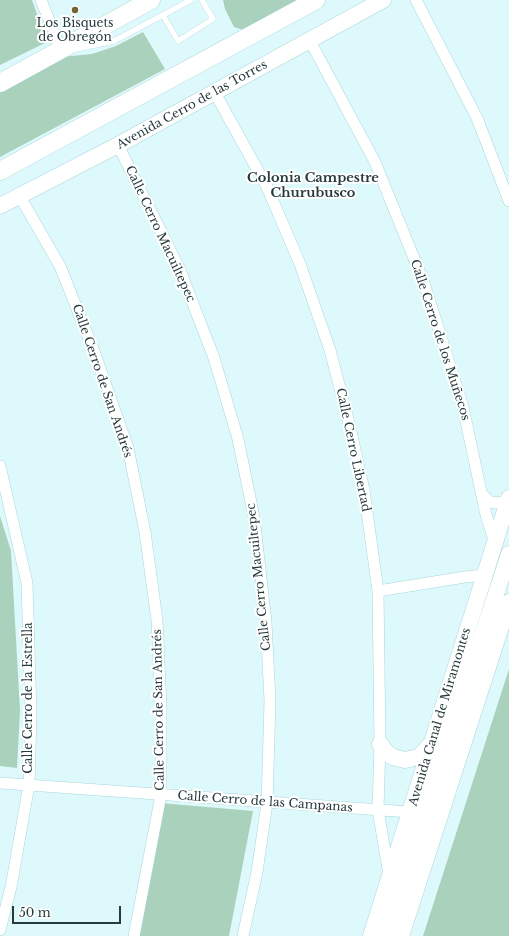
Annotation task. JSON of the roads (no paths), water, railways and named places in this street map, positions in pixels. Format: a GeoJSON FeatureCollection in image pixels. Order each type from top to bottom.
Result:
{"type":"FeatureCollection","features":[{"type":"Feature","properties":{"kind":"main road"},"geometry":{"type":"LineString","coordinates":[[0,83],[151,0]]}},
{"type":"Feature","properties":{"kind":"main road"},"geometry":{"type":"LineString","coordinates":[[0,172],[316,0]]}},
{"type":"Feature","properties":{"kind":"street"},"geometry":{"type":"LineString","coordinates":[[41,0],[61,50]]}},
{"type":"Feature","properties":{"kind":"street","name":"Avenida Cerro de las Torres"},"geometry":{"type":"LineString","coordinates":[[0,206],[215,93],[383,0]]}},
{"type":"Feature","properties":{"kind":"street"},"geometry":{"type":"LineString","coordinates":[[416,0],[477,118],[509,201]]}},
{"type":"Feature","properties":{"kind":"street","name":"Calle Cerro de los Muñecos"},"geometry":{"type":"LineString","coordinates":[[310,41],[375,162],[424,283],[463,407],[482,494],[495,544]]}},
{"type":"Feature","properties":{"kind":"street","name":"Calle Cerro Libertad"},"geometry":{"type":"LineString","coordinates":[[215,93],[267,187],[300,264],[330,350],[364,490],[378,591],[380,744],[378,810],[389,879]]}},
{"type":"Feature","properties":{"kind":"street","name":"Calle Cerro Macuiltepec"},"geometry":{"type":"LineString","coordinates":[[118,145],[180,270],[214,358],[238,439],[254,517],[266,622],[270,701],[267,803],[257,872],[243,936]]}},
{"type":"Feature","properties":{"kind":"street","name":"Calle Cerro de San Andrés"},"geometry":{"type":"LineString","coordinates":[[19,195],[60,266],[95,354],[128,448],[145,532],[157,620],[161,706],[161,795],[134,936]]}},
{"type":"Feature","properties":{"kind":"street","name":"Calle Cerro de la Estrella"},"geometry":{"type":"LineString","coordinates":[[0,466],[27,583],[32,714],[29,786],[11,887],[0,930]]}},
{"type":"Feature","properties":{"kind":"street"},"geometry":{"type":"LineString","coordinates":[[482,494],[490,502],[496,503],[505,502],[509,498]]}},
{"type":"Feature","properties":{"kind":"street","name":"Avenida Canal de Miramontes"},"geometry":{"type":"LineString","coordinates":[[371,936],[509,498]]}},
{"type":"Feature","properties":{"kind":"street","name":"Avenida Canal de Miramontes"},"geometry":{"type":"LineString","coordinates":[[385,936],[509,554]]}},
{"type":"Feature","properties":{"kind":"street"},"geometry":{"type":"LineString","coordinates":[[378,591],[484,575]]}},
{"type":"Feature","properties":{"kind":"street"},"geometry":{"type":"LineString","coordinates":[[401,936],[509,602]]}},
{"type":"Feature","properties":{"kind":"street"},"geometry":{"type":"LineString","coordinates":[[380,744],[387,753],[393,757],[400,760],[413,759],[419,757],[427,749],[433,736]]}},
{"type":"Feature","properties":{"kind":"street","name":"Calle Cerro de las Campanas"},"geometry":{"type":"LineString","coordinates":[[0,783],[410,812]]}},
{"type":"Feature","properties":{"kind":"lane"},"geometry":{"type":"LineString","coordinates":[[61,50],[83,48],[114,42],[191,0]]}},
{"type":"Feature","properties":{"kind":"lane"},"geometry":{"type":"LineString","coordinates":[[164,15],[178,41],[213,19],[202,0]]}},
{"type":"Feature","properties":{"kind":"place","name":"Los Bisquets de Obregón"},"geometry":{"type":"Point","coordinates":[75,10]}},
{"type":"Feature","properties":{"kind":"district","name":"Colonia Campestre Churubusco"},"geometry":{"type":"Point","coordinates":[313,186]}}]}
